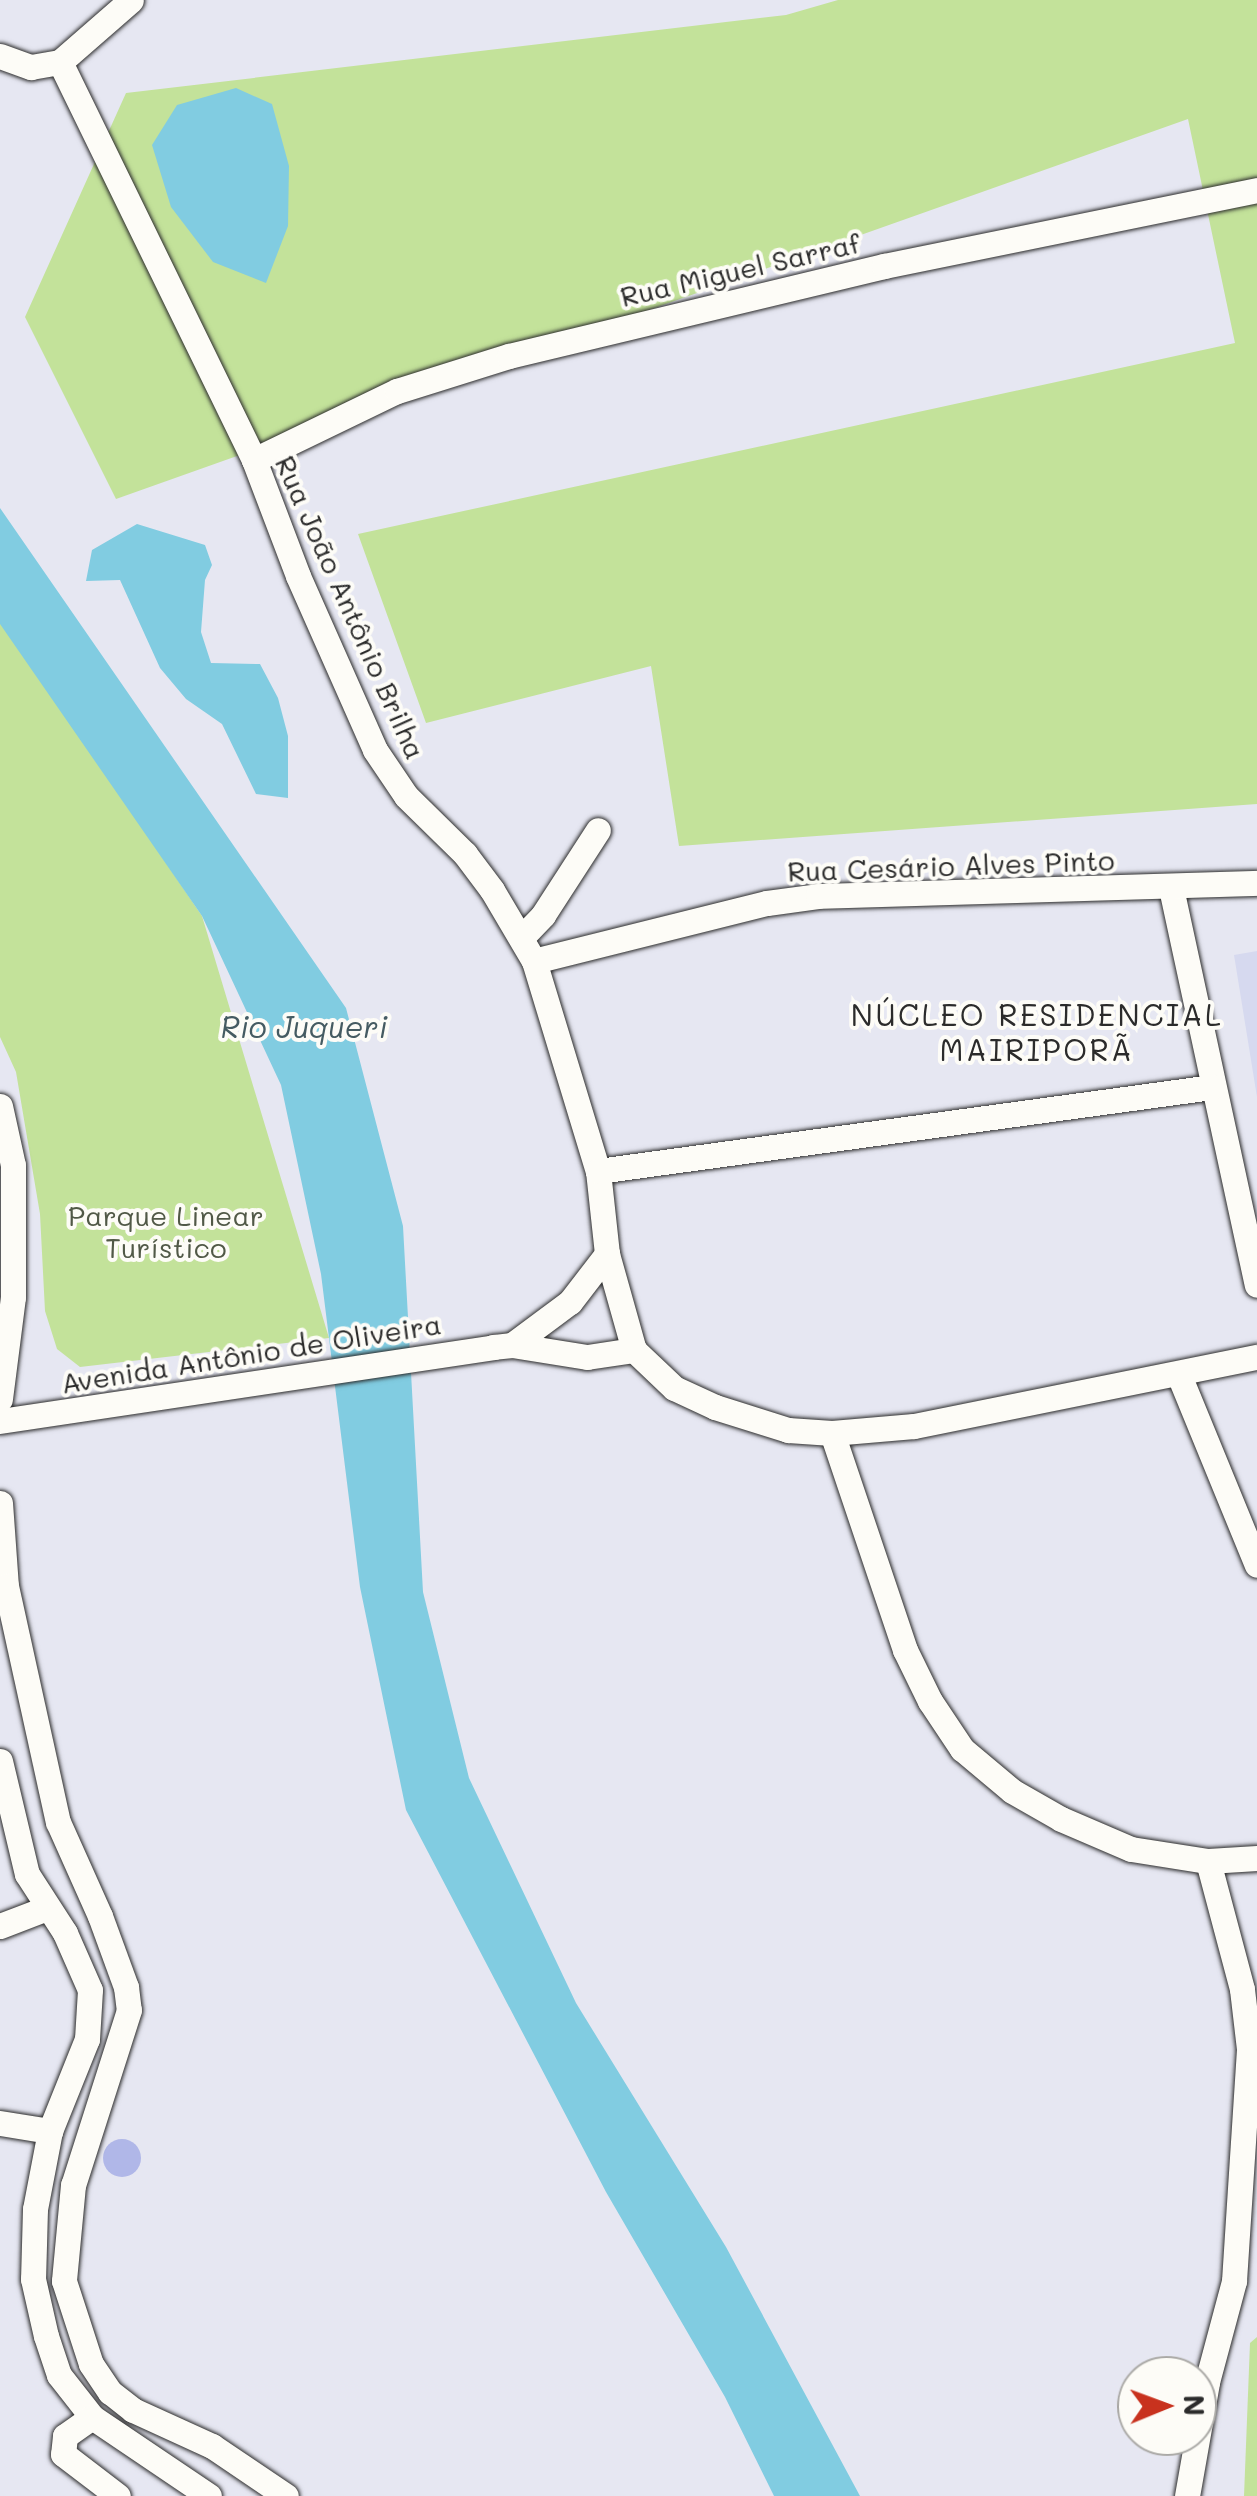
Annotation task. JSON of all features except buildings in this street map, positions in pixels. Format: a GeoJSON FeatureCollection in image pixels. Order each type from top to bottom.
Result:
{"type":"FeatureCollection","features":[{"type":"Feature","properties":{"kind":"street"},"geometry":{"type":"LineString","coordinates":[[0,56],[31,67],[60,62],[131,0]]}},
{"type":"Feature","properties":{"kind":"street","name":"Rua João Antônio Brilha"},"geometry":{"type":"LineString","coordinates":[[60,62],[254,460],[298,576],[390,776],[465,854],[523,936],[598,1171],[608,1254],[634,1350]]}},
{"type":"Feature","properties":{"kind":"street","name":"Rua Miguel Sarraf"},"geometry":{"type":"LineString","coordinates":[[254,460],[396,392],[508,356],[884,266],[1257,190]]}},
{"type":"Feature","properties":{"kind":"street"},"geometry":{"type":"LineString","coordinates":[[523,936],[543,915],[598,830]]}},
{"type":"Feature","properties":{"kind":"street","name":"Rua Cesário Alves Pinto"},"geometry":{"type":"LineString","coordinates":[[534,961],[767,903],[818,896],[1257,883]]}},
{"type":"Feature","properties":{"kind":"street"},"geometry":{"type":"LineString","coordinates":[[1170,888],[1212,1087],[1247,1202],[1257,1285]]}},
{"type":"Feature","properties":{"kind":"street"},"geometry":{"type":"LineString","coordinates":[[598,1171],[1212,1087]]}},
{"type":"Feature","properties":{"kind":"street"},"geometry":{"type":"LineString","coordinates":[[0,1106],[13,1166],[13,1297],[0,1398]]}},
{"type":"Feature","properties":{"kind":"street","name":"Avenida Antônio de Oliveira"},"geometry":{"type":"LineString","coordinates":[[502,1346],[570,1302],[608,1254]]}},
{"type":"Feature","properties":{"kind":"street","name":"Avenida Antônio de Oliveira"},"geometry":{"type":"LineString","coordinates":[[0,1421],[502,1346],[586,1357],[634,1350]]}},
{"type":"Feature","properties":{"kind":"street"},"geometry":{"type":"LineString","coordinates":[[634,1350],[674,1388],[715,1408],[788,1430],[832,1433],[914,1426],[1257,1357]]}},
{"type":"Feature","properties":{"kind":"street"},"geometry":{"type":"LineString","coordinates":[[1179,1375],[1252,1534],[1257,1565]]}},
{"type":"Feature","properties":{"kind":"street"},"geometry":{"type":"LineString","coordinates":[[832,1433],[905,1650],[930,1701],[962,1750],[1012,1791],[1061,1820],[1131,1848],[1208,1861],[1257,1858]]}},
{"type":"Feature","properties":{"kind":"street"},"geometry":{"type":"LineString","coordinates":[[0,1503],[1,1561],[58,1822],[100,1916],[126,1987],[129,2010],[73,2185],[64,2281],[92,2364],[110,2392],[134,2410],[212,2446],[286,2496]]}},
{"type":"Feature","properties":{"kind":"street"},"geometry":{"type":"LineString","coordinates":[[0,1761],[27,1874],[80,1963],[90,2006],[88,2039],[50,2131],[35,2209],[33,2279],[59,2375],[92,2417],[209,2496]]}},
{"type":"Feature","properties":{"kind":"street"},"geometry":{"type":"LineString","coordinates":[[1187,2496],[1207,2382],[1246,2275],[1249,2050],[1242,1989],[1208,1861]]}},
{"type":"Feature","properties":{"kind":"street"},"geometry":{"type":"LineString","coordinates":[[0,1926],[47,1908]]}},
{"type":"Feature","properties":{"kind":"street"},"geometry":{"type":"LineString","coordinates":[[0,2122],[50,2131]]}},
{"type":"Feature","properties":{"kind":"street"},"geometry":{"type":"LineString","coordinates":[[92,2417],[64,2436],[63,2454],[118,2496]]}},
{"type":"Feature","properties":{"kind":"shaded area"},"geometry":{"type":"Polygon","coordinates":[[[1257,951],[1257,1097],[1234,955],[1257,951]]]}},
{"type":"Feature","properties":{"kind":"green space"},"geometry":{"type":"Polygon","coordinates":[[[838,0],[1257,0],[1257,804],[679,846],[651,666],[426,723],[358,534],[1235,343],[1188,119],[116,499],[25,317],[126,93],[786,15],[838,0]]]}},
{"type":"Feature","properties":{"kind":"green space","name":"Parque Linear Turístico"},"geometry":{"type":"Polygon","coordinates":[[[0,618],[202,916],[329,1338],[80,1367],[57,1349],[45,1311],[40,1214],[16,1072],[0,1037],[0,618]]]}},
{"type":"Feature","properties":{"kind":"green space"},"geometry":{"type":"Polygon","coordinates":[[[1257,2337],[1257,2496],[1244,2496],[1250,2343],[1257,2337]]]}},
{"type":"Feature","properties":{"kind":"water"},"geometry":{"type":"Polygon","coordinates":[[[236,88],[272,104],[289,166],[288,226],[266,283],[213,262],[171,207],[152,145],[177,105],[236,88]]]}},
{"type":"Feature","properties":{"kind":"water","name":"Rio Juqueri"},"geometry":{"type":"Polygon","coordinates":[[[0,508],[346,1008],[403,1226],[423,1592],[469,1778],[576,2003],[726,2247],[860,2496],[774,2496],[725,2397],[606,2192],[406,1810],[360,1587],[321,1274],[281,1085],[202,916],[0,624],[0,508]]]}},
{"type":"Feature","properties":{"kind":"water"},"geometry":{"type":"Polygon","coordinates":[[[137,524],[205,545],[212,565],[205,580],[201,632],[211,663],[260,664],[278,698],[288,736],[288,798],[256,794],[222,724],[186,699],[160,668],[120,580],[86,581],[92,550],[137,524]]]}},
{"type":"Feature","properties":{"kind":"district","name":"NÚCLEO RESIDENCIAL MAIRIPORÃ"},"geometry":{"type":"Point","coordinates":[1037,1031]}}]}
